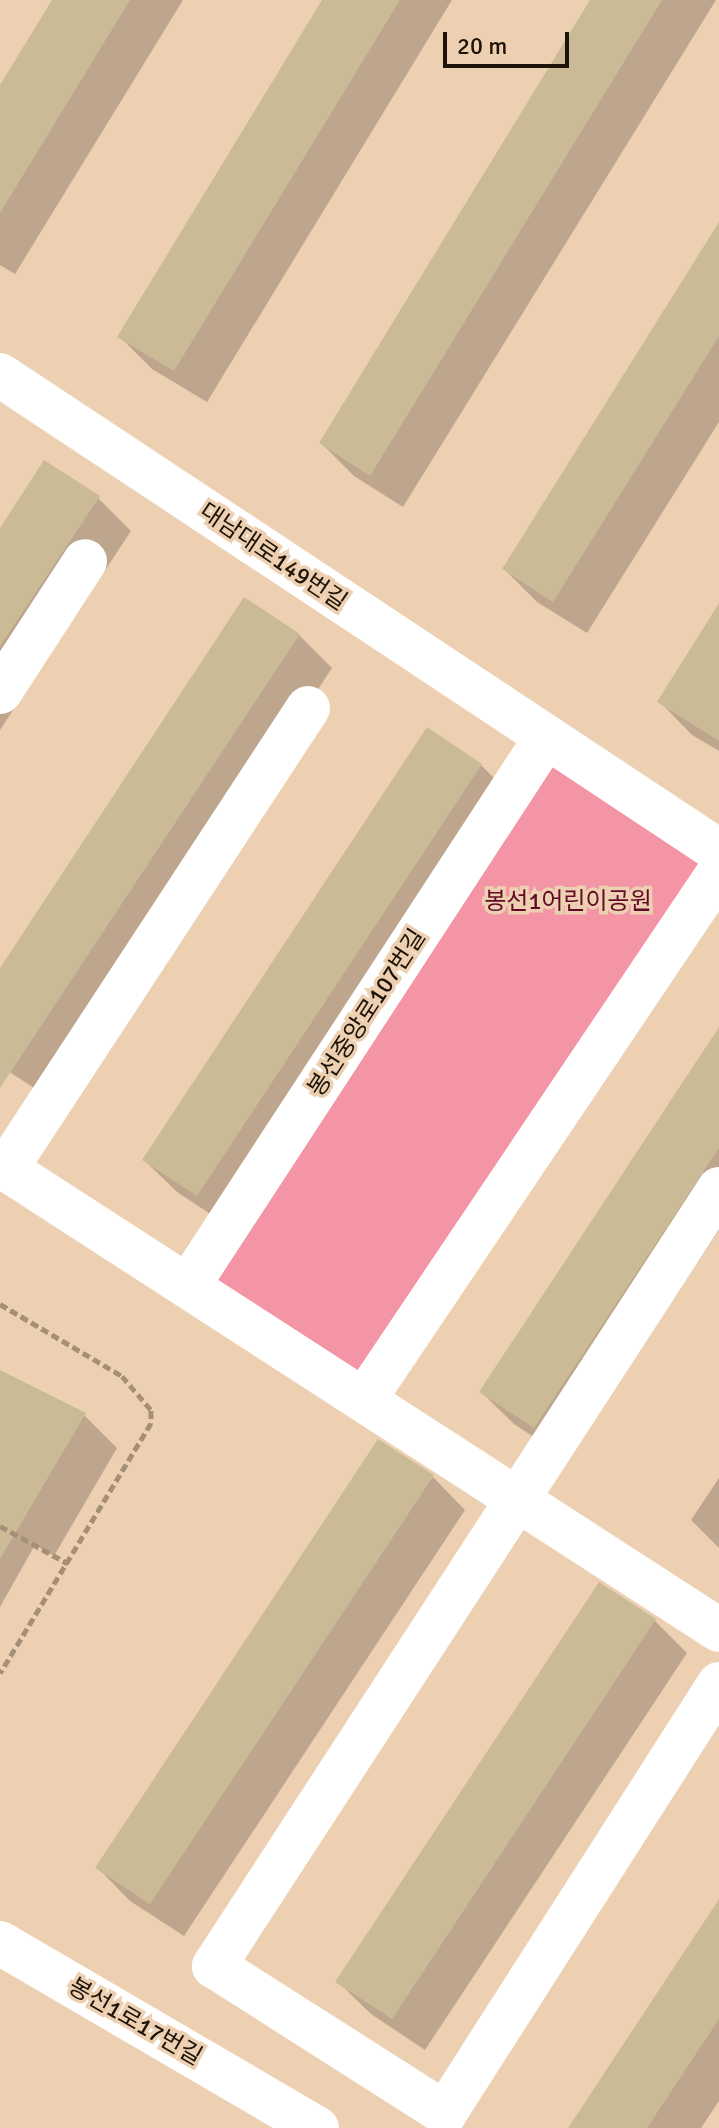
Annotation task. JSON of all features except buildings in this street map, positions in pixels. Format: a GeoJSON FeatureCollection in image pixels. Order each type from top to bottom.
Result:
{"type":"FeatureCollection","features":[{"type":"Feature","properties":{"kind":"street","name":"대남대로149번길"},"geometry":{"type":"LineString","coordinates":[[0,375],[545,739],[719,851]]}},
{"type":"Feature","properties":{"kind":"street"},"geometry":{"type":"LineString","coordinates":[[0,692],[85,561]]}},
{"type":"Feature","properties":{"kind":"street"},"geometry":{"type":"LineString","coordinates":[[308,708],[3,1167],[719,1630]]}},
{"type":"Feature","properties":{"kind":"street","name":"봉선중앙로107번길"},"geometry":{"type":"LineString","coordinates":[[188,1286],[545,739]]}},
{"type":"Feature","properties":{"kind":"street"},"geometry":{"type":"LineString","coordinates":[[364,1400],[719,872]]}},
{"type":"Feature","properties":{"kind":"street"},"geometry":{"type":"LineString","coordinates":[[719,1189],[214,1966],[445,2113],[719,1684]]}},
{"type":"Feature","properties":{"kind":"street","name":"봉선1로17번길"},"geometry":{"type":"LineString","coordinates":[[0,1943],[262,2114],[317,2128]]}},
{"type":"Feature","properties":{"kind":"path"},"geometry":{"type":"LineString","coordinates":[[0,1304],[122,1376],[151,1410],[151,1423],[0,1673]]}},
{"type":"Feature","properties":{"kind":"path"},"geometry":{"type":"LineString","coordinates":[[0,1526],[67,1563]]}},
{"type":"Feature","properties":{"kind":"green space","name":"봉선1어린이공원"},"geometry":{"type":"Polygon","coordinates":[[[545,739],[716,876],[364,1400],[188,1286],[545,739]]]}}]}
